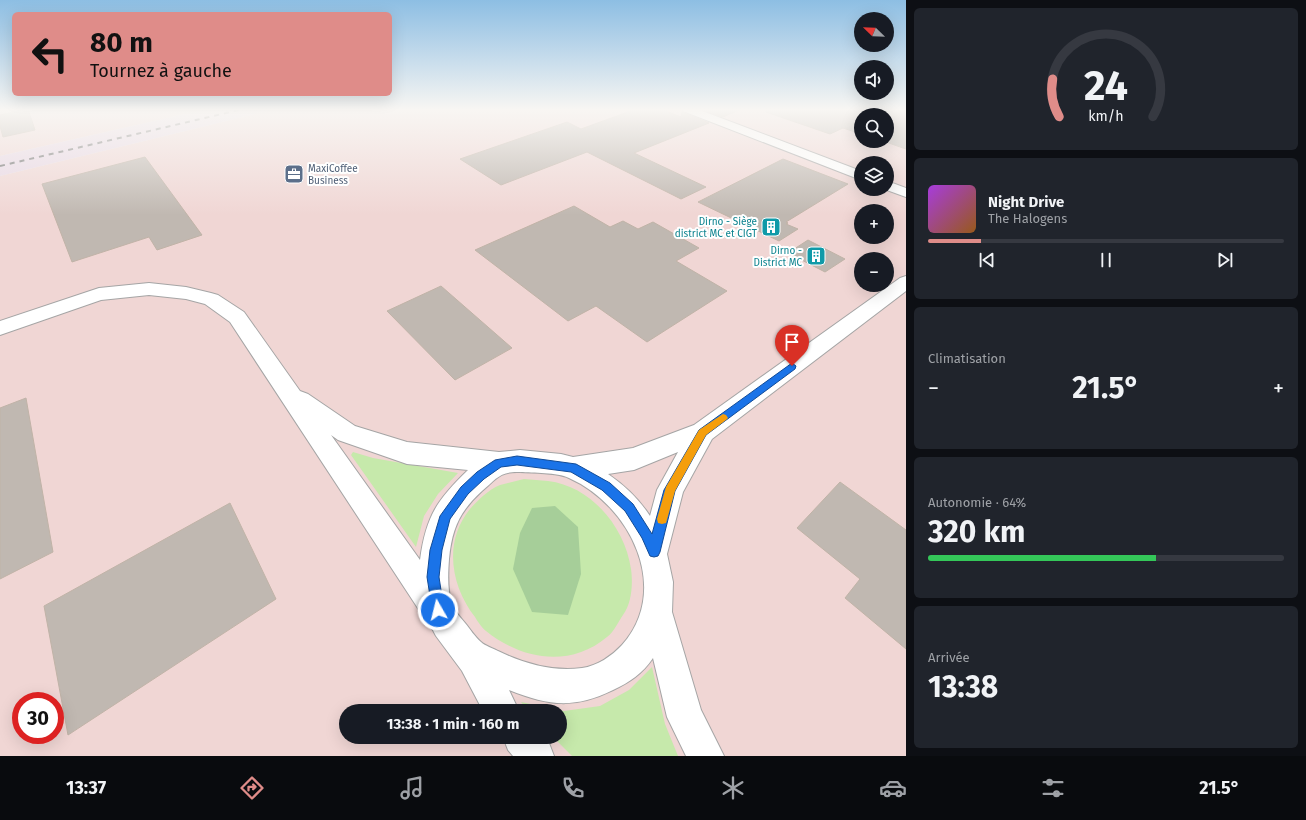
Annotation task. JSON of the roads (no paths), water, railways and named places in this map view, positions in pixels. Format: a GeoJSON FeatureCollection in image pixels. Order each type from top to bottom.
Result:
{"type":"FeatureCollection","features":[{"type":"Feature","properties":{"kind":"street"},"geometry":{"type":"LineString","coordinates":[[779,144],[854,173]]}},
{"type":"Feature","properties":{"kind":"street"},"geometry":{"type":"LineString","coordinates":[[894,188],[906,193]]}},
{"type":"Feature","properties":{"kind":"street"},"geometry":{"type":"LineString","coordinates":[[289,392],[347,432],[407,453],[499,463],[517,461],[572,468],[634,459],[702,432],[906,282]]}},
{"type":"Feature","properties":{"kind":"street"},"geometry":{"type":"LineString","coordinates":[[0,328],[99,294],[149,289],[211,299],[238,317],[438,610],[470,654],[498,704]]}},
{"type":"Feature","properties":{"kind":"street"},"geometry":{"type":"LineString","coordinates":[[654,552],[670,490],[702,432]]}},
{"type":"Feature","properties":{"kind":"street"},"geometry":{"type":"LineString","coordinates":[[438,610],[433,577],[436,550],[445,516],[465,490],[481,475],[499,463]]}},
{"type":"Feature","properties":{"kind":"street"},"geometry":{"type":"LineString","coordinates":[[470,654],[510,675],[547,686],[585,685],[618,670],[643,646],[657,614],[660,589],[654,552],[646,534],[629,508],[606,487],[572,468]]}},
{"type":"Feature","properties":{"kind":"street"},"geometry":{"type":"LineString","coordinates":[[657,614],[685,718],[706,756]]}},
{"type":"Feature","properties":{"kind":"street"},"geometry":{"type":"LineString","coordinates":[[527,744],[536,756]]}},
{"type":"Feature","properties":{"kind":"railway"},"geometry":{"type":"LineString","coordinates":[[0,166],[93,144]]}},
{"type":"Feature","properties":{"kind":"place","name":"MaxiCoffee Business"},"geometry":{"type":"Point","coordinates":[294,174]}},
{"type":"Feature","properties":{"kind":"place","name":"Dirno - Siège district MC et CIGT"},"geometry":{"type":"Point","coordinates":[771,227]}},
{"type":"Feature","properties":{"kind":"place","name":"Dirno - District MC"},"geometry":{"type":"Point","coordinates":[816,256]}}]}
